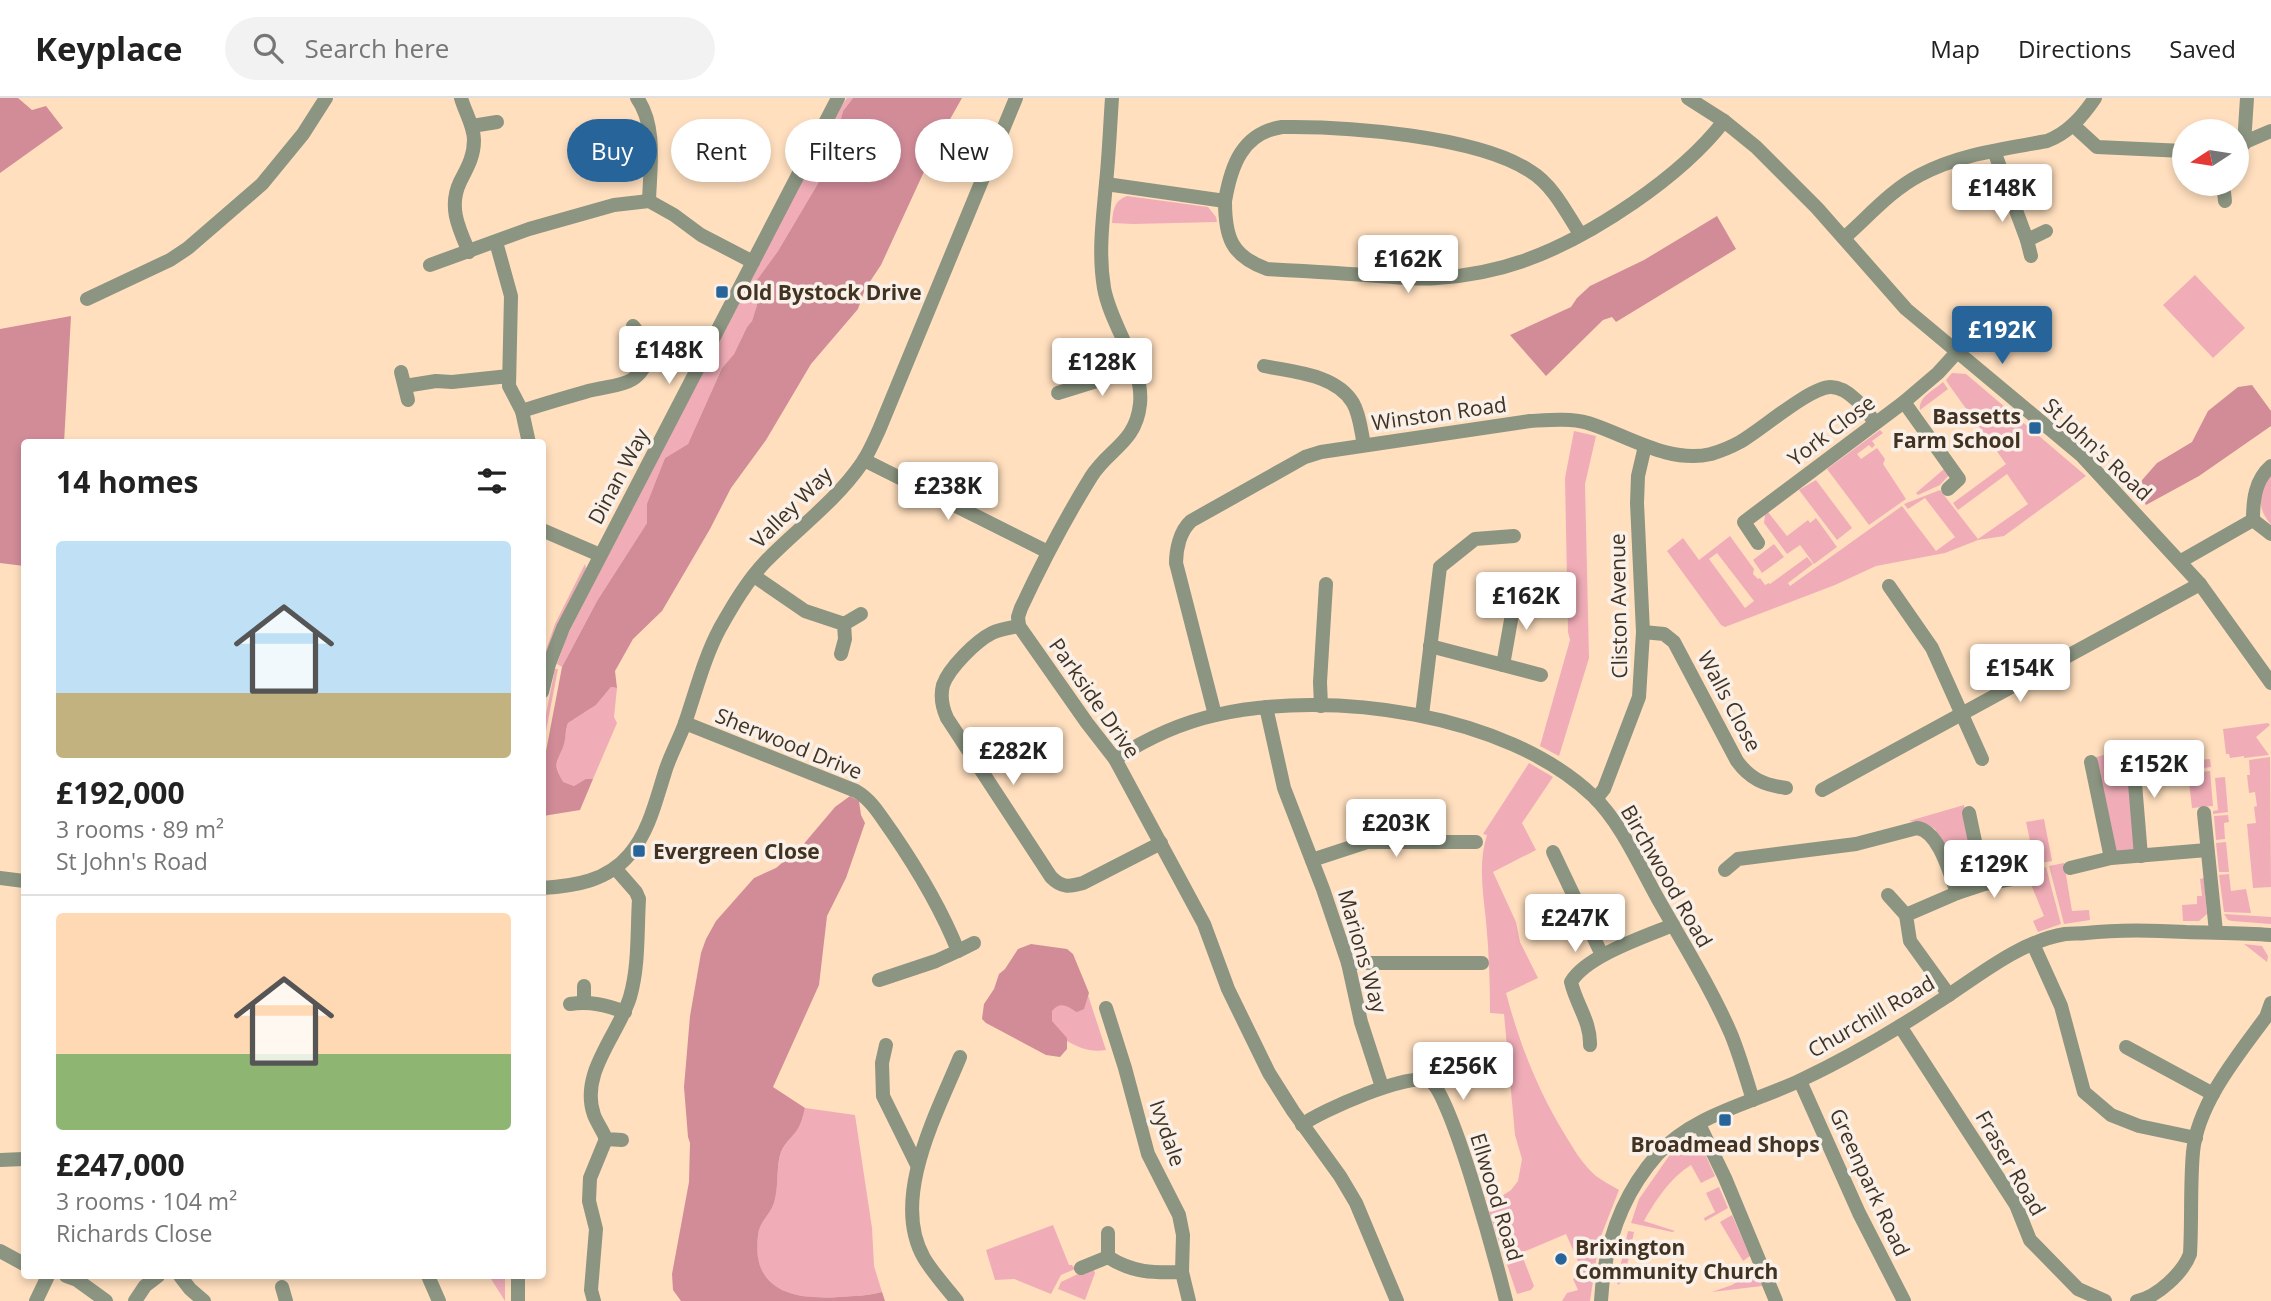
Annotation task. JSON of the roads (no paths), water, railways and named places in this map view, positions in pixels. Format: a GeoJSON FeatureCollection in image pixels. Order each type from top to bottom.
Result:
{"type":"FeatureCollection","features":[{"type":"Feature","properties":{"kind":"street"},"geometry":{"type":"LineString","coordinates":[[87,299],[170,260],[188,248],[262,184],[303,134],[326,98]]}},
{"type":"Feature","properties":{"kind":"street"},"geometry":{"type":"LineString","coordinates":[[461,98],[474,139],[470,164],[458,185],[454,208],[469,252]]}},
{"type":"Feature","properties":{"kind":"street","name":"Dinan Way"},"geometry":{"type":"LineString","coordinates":[[546,676],[563,628],[838,98]]}},
{"type":"Feature","properties":{"kind":"street","name":"Valley Way"},"geometry":{"type":"LineString","coordinates":[[546,888],[580,884],[600,877],[615,868],[635,847],[645,828],[710,649],[720,629],[765,563],[843,486],[864,460],[879,430],[1016,98]]}},
{"type":"Feature","properties":{"kind":"street"},"geometry":{"type":"LineString","coordinates":[[1112,98],[1101,224],[1101,269],[1114,323],[1139,380],[1140,404],[1126,441],[1091,475],[1048,552],[1021,608],[1019,626],[990,634],[967,653],[944,683],[942,699],[947,718],[1051,877],[1063,886],[1071,887],[1083,883],[1161,842]]}},
{"type":"Feature","properties":{"kind":"street","name":"St John's Road"},"geometry":{"type":"LineString","coordinates":[[1688,98],[1724,121],[1784,172],[1906,309],[2082,456],[2200,584],[2271,684]]}},
{"type":"Feature","properties":{"kind":"street"},"geometry":{"type":"LineString","coordinates":[[1844,238],[1891,195],[1919,175],[1964,158],[2058,137],[2083,116],[2095,98]]}},
{"type":"Feature","properties":{"kind":"street"},"geometry":{"type":"LineString","coordinates":[[2243,119],[2246,98]]}},
{"type":"Feature","properties":{"kind":"street"},"geometry":{"type":"LineString","coordinates":[[639,99],[650,132],[649,201]]}},
{"type":"Feature","properties":{"kind":"street"},"geometry":{"type":"LineString","coordinates":[[1580,234],[1550,188],[1531,171],[1508,159],[1460,144],[1361,131],[1293,127],[1271,129],[1252,139],[1240,151],[1233,164],[1225,201],[1229,240],[1240,255],[1253,264],[1268,269],[1434,279],[1493,269],[1526,260],[1580,234],[1622,210],[1663,181],[1706,145],[1724,121]]}},
{"type":"Feature","properties":{"kind":"street"},"geometry":{"type":"LineString","coordinates":[[472,127],[497,122]]}},
{"type":"Feature","properties":{"kind":"street"},"geometry":{"type":"LineString","coordinates":[[2073,125],[2097,147],[2172,150]]}},
{"type":"Feature","properties":{"kind":"street"},"geometry":{"type":"LineString","coordinates":[[2249,141],[2271,131]]}},
{"type":"Feature","properties":{"kind":"street"},"geometry":{"type":"LineString","coordinates":[[1994,151],[2031,256]]}},
{"type":"Feature","properties":{"kind":"street"},"geometry":{"type":"LineString","coordinates":[[1106,184],[1225,201]]}},
{"type":"Feature","properties":{"kind":"street"},"geometry":{"type":"LineString","coordinates":[[2224,196],[2225,201]]}},
{"type":"Feature","properties":{"kind":"street"},"geometry":{"type":"LineString","coordinates":[[430,265],[530,229],[614,205],[649,201],[674,215],[701,236],[752,262]]}},
{"type":"Feature","properties":{"kind":"street"},"geometry":{"type":"LineString","coordinates":[[2027,240],[2046,232]]}},
{"type":"Feature","properties":{"kind":"street"},"geometry":{"type":"LineString","coordinates":[[496,242],[511,296],[509,386],[522,411],[528,439]]}},
{"type":"Feature","properties":{"kind":"street"},"geometry":{"type":"LineString","coordinates":[[522,411],[589,391],[614,388],[635,377],[646,366],[650,353],[633,326]]}},
{"type":"Feature","properties":{"kind":"street","name":"York Close"},"geometry":{"type":"LineString","coordinates":[[1758,543],[1744,522],[1904,402],[1938,373],[1958,351]]}},
{"type":"Feature","properties":{"kind":"street"},"geometry":{"type":"LineString","coordinates":[[650,353],[670,354]]}},
{"type":"Feature","properties":{"kind":"street"},"geometry":{"type":"LineString","coordinates":[[1264,366],[1315,377],[1342,390],[1352,401],[1357,413],[1364,445]]}},
{"type":"Feature","properties":{"kind":"street"},"geometry":{"type":"LineString","coordinates":[[1058,393],[1135,369]]}},
{"type":"Feature","properties":{"kind":"street"},"geometry":{"type":"LineString","coordinates":[[404,386],[509,376]]}},
{"type":"Feature","properties":{"kind":"street","name":"Winston Road"},"geometry":{"type":"LineString","coordinates":[[1215,715],[1177,563],[1177,548],[1186,526],[1305,457],[1364,445],[1530,421],[1556,420],[1588,424],[1645,446],[1675,454],[1698,456],[1714,453],[1740,442],[1824,387],[1845,391],[1868,412],[1875,423]]}},
{"type":"Feature","properties":{"kind":"street"},"geometry":{"type":"LineString","coordinates":[[1904,402],[1959,479],[1948,489]]}},
{"type":"Feature","properties":{"kind":"street","name":"Cliston Avenue"},"geometry":{"type":"LineString","coordinates":[[1596,799],[1604,789],[1639,697],[1643,632],[1637,503],[1638,476],[1645,446]]}},
{"type":"Feature","properties":{"kind":"street"},"geometry":{"type":"LineString","coordinates":[[864,460],[1048,552]]}},
{"type":"Feature","properties":{"kind":"street"},"geometry":{"type":"LineString","coordinates":[[2253,520],[2253,503],[2260,477],[2271,466]]}},
{"type":"Feature","properties":{"kind":"street"},"geometry":{"type":"LineString","coordinates":[[2180,561],[2253,520]]}},
{"type":"Feature","properties":{"kind":"street"},"geometry":{"type":"LineString","coordinates":[[2253,520],[2271,534]]}},
{"type":"Feature","properties":{"kind":"street"},"geometry":{"type":"LineString","coordinates":[[546,532],[600,555]]}},
{"type":"Feature","properties":{"kind":"street"},"geometry":{"type":"LineString","coordinates":[[1422,715],[1440,567],[1475,539],[1514,536]]}},
{"type":"Feature","properties":{"kind":"street"},"geometry":{"type":"LineString","coordinates":[[754,576],[805,611],[845,624]]}},
{"type":"Feature","properties":{"kind":"street"},"geometry":{"type":"LineString","coordinates":[[1321,706],[1326,584]]}},
{"type":"Feature","properties":{"kind":"street"},"geometry":{"type":"LineString","coordinates":[[1822,790],[2200,584]]}},
{"type":"Feature","properties":{"kind":"street"},"geometry":{"type":"LineString","coordinates":[[1889,586],[1932,648],[1982,759]]}},
{"type":"Feature","properties":{"kind":"street"},"geometry":{"type":"LineString","coordinates":[[1503,665],[1516,592]]}},
{"type":"Feature","properties":{"kind":"street"},"geometry":{"type":"LineString","coordinates":[[845,624],[861,614]]}},
{"type":"Feature","properties":{"kind":"street"},"geometry":{"type":"LineString","coordinates":[[841,654],[845,624]]}},
{"type":"Feature","properties":{"kind":"street","name":"Parkside Drive"},"geometry":{"type":"LineString","coordinates":[[1019,626],[1115,759],[1204,924],[1240,1014],[1269,1073],[1356,1203],[1396,1301]]}},
{"type":"Feature","properties":{"kind":"street","name":"Walls Close"},"geometry":{"type":"LineString","coordinates":[[1643,632],[1664,634],[1674,642],[1745,772],[1755,780],[1786,788]]}},
{"type":"Feature","properties":{"kind":"street"},"geometry":{"type":"LineString","coordinates":[[1430,646],[1541,675]]}},
{"type":"Feature","properties":{"kind":"street","name":"Birchwood Road"},"geometry":{"type":"LineString","coordinates":[[1115,759],[1151,737],[1215,715],[1266,708],[1351,706],[1422,715],[1464,726],[1507,742],[1555,767],[1596,799],[1616,825],[1731,1035],[1754,1100]]}},
{"type":"Feature","properties":{"kind":"street","name":"Marions Way"},"geometry":{"type":"LineString","coordinates":[[1266,708],[1284,788],[1348,963],[1361,1022],[1382,1087]]}},
{"type":"Feature","properties":{"kind":"street","name":"Sherwood Drive"},"geometry":{"type":"LineString","coordinates":[[685,723],[865,796],[920,872],[958,951]]}},
{"type":"Feature","properties":{"kind":"street"},"geometry":{"type":"LineString","coordinates":[[2132,747],[2141,856]]}},
{"type":"Feature","properties":{"kind":"street"},"geometry":{"type":"LineString","coordinates":[[2091,762],[2111,858]]}},
{"type":"Feature","properties":{"kind":"street"},"geometry":{"type":"LineString","coordinates":[[1969,813],[1984,884]]}},
{"type":"Feature","properties":{"kind":"street"},"geometry":{"type":"LineString","coordinates":[[2204,813],[2216,932]]}},
{"type":"Feature","properties":{"kind":"street"},"geometry":{"type":"LineString","coordinates":[[1725,870],[1738,859],[1856,844],[1917,828],[1927,831],[1938,844],[1957,893]]}},
{"type":"Feature","properties":{"kind":"street"},"geometry":{"type":"LineString","coordinates":[[1312,860],[1367,842],[1476,842]]}},
{"type":"Feature","properties":{"kind":"street"},"geometry":{"type":"LineString","coordinates":[[2070,868],[2111,858],[2207,850]]}},
{"type":"Feature","properties":{"kind":"street"},"geometry":{"type":"LineString","coordinates":[[1553,852],[1602,955]]}},
{"type":"Feature","properties":{"kind":"street"},"geometry":{"type":"LineString","coordinates":[[594,1301],[591,1290],[596,1229],[589,1201],[590,1178],[614,1140],[594,1115],[591,1100],[593,1083],[605,1050],[625,1012],[635,975],[639,900],[636,891],[615,868]]}},
{"type":"Feature","properties":{"kind":"street"},"geometry":{"type":"LineString","coordinates":[[1906,915],[1984,884],[2023,877]]}},
{"type":"Feature","properties":{"kind":"street"},"geometry":{"type":"LineString","coordinates":[[0,878],[21,881]]}},
{"type":"Feature","properties":{"kind":"street"},"geometry":{"type":"LineString","coordinates":[[1888,895],[1906,915],[1910,941],[1949,995]]}},
{"type":"Feature","properties":{"kind":"street"},"geometry":{"type":"LineString","coordinates":[[1590,1045],[1588,1027],[1573,992],[1572,982],[1575,975],[1602,955],[1673,925]]}},
{"type":"Feature","properties":{"kind":"street","name":"Churchill Road"},"geometry":{"type":"LineString","coordinates":[[1601,1301],[1609,1245],[1621,1212],[1635,1186],[1657,1155],[1672,1142],[1719,1113],[1800,1081],[1875,1042],[2004,959],[2033,944],[2065,934],[2107,930],[2271,934]]}},
{"type":"Feature","properties":{"kind":"street"},"geometry":{"type":"LineString","coordinates":[[878,980],[936,961],[974,943]]}},
{"type":"Feature","properties":{"kind":"street"},"geometry":{"type":"LineString","coordinates":[[2033,944],[2061,1006],[2084,1092],[2111,1115],[2139,1126],[2196,1138]]}},
{"type":"Feature","properties":{"kind":"street"},"geometry":{"type":"LineString","coordinates":[[1348,963],[1482,963]]}},
{"type":"Feature","properties":{"kind":"street"},"geometry":{"type":"LineString","coordinates":[[584,986],[577,1003],[608,1005],[625,1012]]}},
{"type":"Feature","properties":{"kind":"street"},"geometry":{"type":"LineString","coordinates":[[2137,1301],[2145,1299],[2181,1272],[2190,1254],[2193,1153],[2196,1138],[2213,1094],[2266,1017],[2271,1003]]}},
{"type":"Feature","properties":{"kind":"street","name":"Ivydale"},"geometry":{"type":"LineString","coordinates":[[1106,1008],[1148,1154],[1179,1215],[1183,1235],[1182,1272],[1189,1301]]}},
{"type":"Feature","properties":{"kind":"street","name":"Fraser Road"},"geometry":{"type":"LineString","coordinates":[[1900,1026],[2016,1205],[2030,1240],[2078,1289],[2105,1301]]}},
{"type":"Feature","properties":{"kind":"street"},"geometry":{"type":"LineString","coordinates":[[886,1045],[882,1063],[883,1096],[917,1165]]}},
{"type":"Feature","properties":{"kind":"street"},"geometry":{"type":"LineString","coordinates":[[2126,1047],[2213,1094]]}},
{"type":"Feature","properties":{"kind":"street"},"geometry":{"type":"LineString","coordinates":[[957,1301],[924,1258],[915,1236],[913,1211],[917,1165],[960,1058]]}},
{"type":"Feature","properties":{"kind":"street","name":"Ellwood Road"},"geometry":{"type":"LineString","coordinates":[[1302,1125],[1321,1113],[1382,1087],[1421,1078],[1437,1085],[1482,1212],[1506,1301]]}},
{"type":"Feature","properties":{"kind":"street","name":"Greenpark Road"},"geometry":{"type":"LineString","coordinates":[[1800,1081],[1859,1213],[1904,1301]]}},
{"type":"Feature","properties":{"kind":"street"},"geometry":{"type":"LineString","coordinates":[[1699,1124],[1729,1187],[1776,1301]]}},
{"type":"Feature","properties":{"kind":"street"},"geometry":{"type":"LineString","coordinates":[[0,1160],[21,1159]]}},
{"type":"Feature","properties":{"kind":"street"},"geometry":{"type":"LineString","coordinates":[[1108,1233],[1108,1257]]}},
{"type":"Feature","properties":{"kind":"street"},"geometry":{"type":"LineString","coordinates":[[0,1251],[21,1262]]}},
{"type":"Feature","properties":{"kind":"street"},"geometry":{"type":"LineString","coordinates":[[1108,1257],[1127,1268],[1144,1273],[1182,1272]]}},
{"type":"Feature","properties":{"kind":"street"},"geometry":{"type":"LineString","coordinates":[[1081,1268],[1108,1257]]}},
{"type":"Feature","properties":{"kind":"street"},"geometry":{"type":"LineString","coordinates":[[36,1301],[46,1279]]}},
{"type":"Feature","properties":{"kind":"street"},"geometry":{"type":"LineString","coordinates":[[74,1279],[106,1301]]}},
{"type":"Feature","properties":{"kind":"street"},"geometry":{"type":"LineString","coordinates":[[135,1301],[145,1286],[154,1279]]}},
{"type":"Feature","properties":{"kind":"street"},"geometry":{"type":"LineString","coordinates":[[182,1279],[204,1301]]}},
{"type":"Feature","properties":{"kind":"street"},"geometry":{"type":"LineString","coordinates":[[429,1279],[439,1301]]}},
{"type":"Feature","properties":{"kind":"street"},"geometry":{"type":"LineString","coordinates":[[518,1279],[518,1301]]}},
{"type":"Feature","properties":{"kind":"place","name":"Old Bystock Drive"},"geometry":{"type":"Point","coordinates":[722,292]}},
{"type":"Feature","properties":{"kind":"place","name":"Bassetts Farm School"},"geometry":{"type":"Point","coordinates":[2035,428]}},
{"type":"Feature","properties":{"kind":"place","name":"Evergreen Close"},"geometry":{"type":"Point","coordinates":[639,851]}},
{"type":"Feature","properties":{"kind":"place","name":"Broadmead Shops"},"geometry":{"type":"Point","coordinates":[1725,1120]}},
{"type":"Feature","properties":{"kind":"place","name":"Brixington Community Church"},"geometry":{"type":"Point","coordinates":[1561,1259]}}]}
